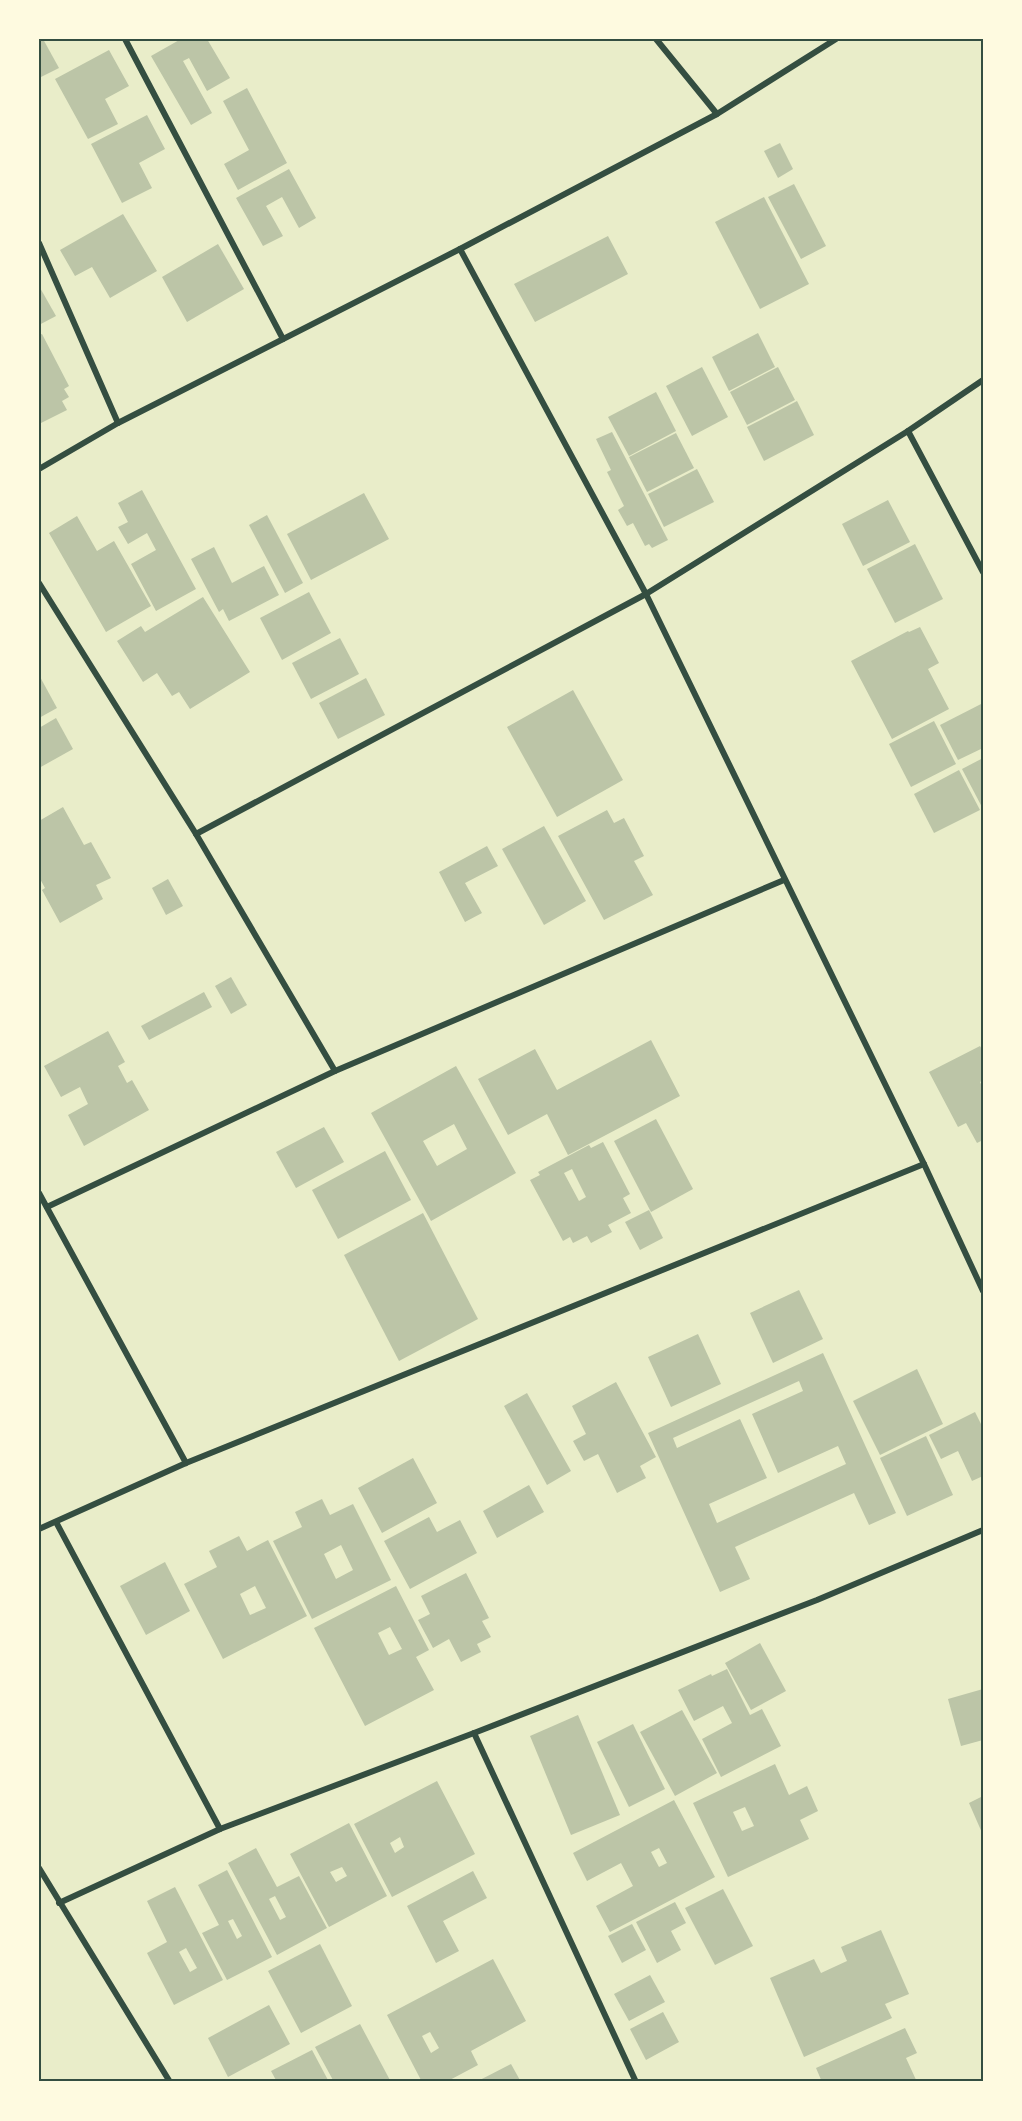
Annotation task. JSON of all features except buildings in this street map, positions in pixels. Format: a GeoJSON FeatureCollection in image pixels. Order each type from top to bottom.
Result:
{"type":"FeatureCollection","features":[{"type":"Feature","properties":{"kind":"street"},"geometry":{"type":"LineString","coordinates":[[125,39],[283,339]]}},
{"type":"Feature","properties":{"kind":"street"},"geometry":{"type":"LineString","coordinates":[[656,39],[717,114]]}},
{"type":"Feature","properties":{"kind":"street"},"geometry":{"type":"LineString","coordinates":[[39,469],[118,423],[460,249],[717,114],[836,39]]}},
{"type":"Feature","properties":{"kind":"street"},"geometry":{"type":"LineString","coordinates":[[39,243],[118,423]]}},
{"type":"Feature","properties":{"kind":"street"},"geometry":{"type":"LineString","coordinates":[[460,249],[646,594],[924,1164],[983,1291]]}},
{"type":"Feature","properties":{"kind":"street"},"geometry":{"type":"LineString","coordinates":[[196,834],[646,594],[908,431],[983,380]]}},
{"type":"Feature","properties":{"kind":"street"},"geometry":{"type":"LineString","coordinates":[[908,431],[983,572]]}},
{"type":"Feature","properties":{"kind":"street"},"geometry":{"type":"LineString","coordinates":[[39,583],[196,834],[335,1071]]}},
{"type":"Feature","properties":{"kind":"street"},"geometry":{"type":"LineString","coordinates":[[47,1207],[335,1071],[784,880]]}},
{"type":"Feature","properties":{"kind":"street"},"geometry":{"type":"LineString","coordinates":[[39,1529],[186,1463],[924,1164]]}},
{"type":"Feature","properties":{"kind":"street"},"geometry":{"type":"LineString","coordinates":[[39,1192],[186,1463]]}},
{"type":"Feature","properties":{"kind":"street"},"geometry":{"type":"LineString","coordinates":[[56,1522],[220,1829]]}},
{"type":"Feature","properties":{"kind":"street"},"geometry":{"type":"LineString","coordinates":[[59,1903],[220,1829],[817,1600],[983,1530]]}},
{"type":"Feature","properties":{"kind":"street"},"geometry":{"type":"LineString","coordinates":[[474,1733],[636,2082]]}},
{"type":"Feature","properties":{"kind":"street"},"geometry":{"type":"LineString","coordinates":[[39,1868],[170,2082]]}}]}
